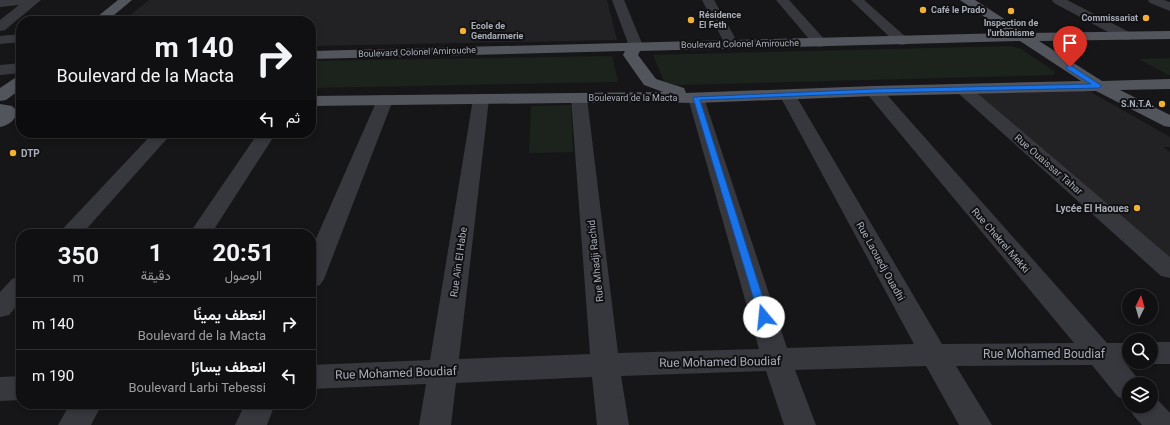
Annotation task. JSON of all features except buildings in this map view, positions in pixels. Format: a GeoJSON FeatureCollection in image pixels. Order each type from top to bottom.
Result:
{"type":"FeatureCollection","features":[{"type":"Feature","properties":{"kind":"main road"},"geometry":{"type":"LineString","coordinates":[[105,16],[126,0]]}},
{"type":"Feature","properties":{"kind":"main road"},"geometry":{"type":"LineString","coordinates":[[120,16],[139,0]]}},
{"type":"Feature","properties":{"kind":"main road"},"geometry":{"type":"LineString","coordinates":[[966,0],[1099,86],[1170,122]]}},
{"type":"Feature","properties":{"kind":"main road","name":"Boulevard Colonel Amirouche"},"geometry":{"type":"LineString","coordinates":[[316,55],[1022,37],[1170,36]]}},
{"type":"Feature","properties":{"kind":"main road"},"geometry":{"type":"LineString","coordinates":[[636,46],[630,55],[650,82],[696,98]]}},
{"type":"Feature","properties":{"kind":"main road"},"geometry":{"type":"LineString","coordinates":[[615,97],[650,82]]}},
{"type":"Feature","properties":{"kind":"main road","name":"Boulevard de la Macta"},"geometry":{"type":"LineString","coordinates":[[316,102],[615,97],[696,98],[788,96],[874,91],[1170,84]]}},
{"type":"Feature","properties":{"kind":"main road"},"geometry":{"type":"LineString","coordinates":[[7,112],[16,92]]}},
{"type":"Feature","properties":{"kind":"main road"},"geometry":{"type":"LineString","coordinates":[[7,112],[16,102]]}},
{"type":"Feature","properties":{"kind":"street"},"geometry":{"type":"LineString","coordinates":[[0,3],[34,0]]}},
{"type":"Feature","properties":{"kind":"street"},"geometry":{"type":"LineString","coordinates":[[0,27],[34,0]]}},
{"type":"Feature","properties":{"kind":"street"},"geometry":{"type":"LineString","coordinates":[[618,0],[636,46]]}},
{"type":"Feature","properties":{"kind":"street"},"geometry":{"type":"LineString","coordinates":[[708,0],[732,45]]}},
{"type":"Feature","properties":{"kind":"street"},"geometry":{"type":"LineString","coordinates":[[782,0],[820,43]]}},
{"type":"Feature","properties":{"kind":"street"},"geometry":{"type":"LineString","coordinates":[[857,0],[902,41]]}},
{"type":"Feature","properties":{"kind":"street"},"geometry":{"type":"LineString","coordinates":[[1058,0],[1126,36]]}},
{"type":"Feature","properties":{"kind":"street"},"geometry":{"type":"LineString","coordinates":[[1154,0],[1170,7]]}},
{"type":"Feature","properties":{"kind":"street"},"geometry":{"type":"LineString","coordinates":[[0,40],[16,38]]}},
{"type":"Feature","properties":{"kind":"street"},"geometry":{"type":"LineString","coordinates":[[0,70],[16,68]]}},
{"type":"Feature","properties":{"kind":"street","name":"Rue Ouaissar Tahar"},"geometry":{"type":"LineString","coordinates":[[964,90],[1170,270]]}},
{"type":"Feature","properties":{"kind":"street","name":"Rue Chekrel Mekki"},"geometry":{"type":"LineString","coordinates":[[874,91],[1122,380]]}},
{"type":"Feature","properties":{"kind":"street","name":"Rue Laouedj Ouadhi"},"geometry":{"type":"LineString","coordinates":[[788,96],[826,161],[933,355],[976,425]]}},
{"type":"Feature","properties":{"kind":"street","name":"Rue Mhadji Rachid"},"geometry":{"type":"LineString","coordinates":[[579,98],[605,365],[613,425]]}},
{"type":"Feature","properties":{"kind":"street"},"geometry":{"type":"LineString","coordinates":[[696,98],[777,361],[800,425]]}},
{"type":"Feature","properties":{"kind":"street","name":"Rue Aïn El Habe"},"geometry":{"type":"LineString","coordinates":[[435,425],[481,99]]}},
{"type":"Feature","properties":{"kind":"street"},"geometry":{"type":"LineString","coordinates":[[316,267],[385,100]]}},
{"type":"Feature","properties":{"kind":"street"},"geometry":{"type":"LineString","coordinates":[[74,229],[158,138]]}},
{"type":"Feature","properties":{"kind":"street"},"geometry":{"type":"LineString","coordinates":[[203,229],[264,138]]}},
{"type":"Feature","properties":{"kind":"street"},"geometry":{"type":"LineString","coordinates":[[0,308],[16,290]]}},
{"type":"Feature","properties":{"kind":"street"},"geometry":{"type":"LineString","coordinates":[[1158,353],[1170,353]]}},
{"type":"Feature","properties":{"kind":"street","name":"Rue Mohamed Boudiaf"},"geometry":{"type":"LineString","coordinates":[[316,377],[605,365],[777,361],[933,355],[1122,354]]}},
{"type":"Feature","properties":{"kind":"street"},"geometry":{"type":"LineString","coordinates":[[0,389],[16,388]]}},
{"type":"Feature","properties":{"kind":"street"},"geometry":{"type":"LineString","coordinates":[[74,425],[84,409]]}},
{"type":"Feature","properties":{"kind":"street"},"geometry":{"type":"LineString","coordinates":[[251,425],[258,409]]}},
{"type":"Feature","properties":{"kind":"street"},"geometry":{"type":"LineString","coordinates":[[1150,413],[1161,425]]}},
{"type":"Feature","properties":{"kind":"shaded area","name":"Ecole de Gendarmerie"},"geometry":{"type":"Polygon","coordinates":[[[149,0],[607,0],[617,40],[316,46],[316,16],[129,16],[149,0]]]}},
{"type":"Feature","properties":{"kind":"shaded area"},"geometry":{"type":"Polygon","coordinates":[[[1011,46],[1021,49],[1055,72],[1053,75],[676,85],[664,81],[653,55],[1011,46]]]}},
{"type":"Feature","properties":{"kind":"shaded area"},"geometry":{"type":"Polygon","coordinates":[[[612,56],[618,81],[316,88],[316,61],[612,56]]]}},
{"type":"Feature","properties":{"kind":"shaded area"},"geometry":{"type":"Polygon","coordinates":[[[1170,58],[1170,75],[1139,59],[1170,58]]]}},
{"type":"Feature","properties":{"kind":"shaded area","name":"Lycée El Haoues"},"geometry":{"type":"Polygon","coordinates":[[[1076,90],[1091,92],[1170,137],[1170,147],[1163,147],[1170,152],[1170,265],[966,91],[1076,90]]]}},
{"type":"Feature","properties":{"kind":"shaded area"},"geometry":{"type":"Polygon","coordinates":[[[571,105],[573,152],[529,153],[531,106],[571,105]]]}},
{"type":"Feature","properties":{"kind":"place","name":"Café le Prado"},"geometry":{"type":"Point","coordinates":[923,10]}},
{"type":"Feature","properties":{"kind":"place","name":"Inspection de l'urbanisme"},"geometry":{"type":"Point","coordinates":[1011,11]}},
{"type":"Feature","properties":{"kind":"place","name":"Commissariat"},"geometry":{"type":"Point","coordinates":[1146,18]}},
{"type":"Feature","properties":{"kind":"place","name":"Résidence El Feth"},"geometry":{"type":"Point","coordinates":[691,20]}},
{"type":"Feature","properties":{"kind":"place","name":"Ecole de Gendarmerie"},"geometry":{"type":"Point","coordinates":[463,31]}},
{"type":"Feature","properties":{"kind":"place","name":"S.N.T.A."},"geometry":{"type":"Point","coordinates":[1162,104]}},
{"type":"Feature","properties":{"kind":"place","name":"DTP"},"geometry":{"type":"Point","coordinates":[13,153]}},
{"type":"Feature","properties":{"kind":"place","name":"Lycée El Haoues"},"geometry":{"type":"Point","coordinates":[1137,208]}},
{"type":"Feature","properties":{"kind":"route"},"geometry":{"type":"LineString","coordinates":[[764,317],[696,98],[788,96],[874,91],[1099,86],[1070,67]]}}]}
